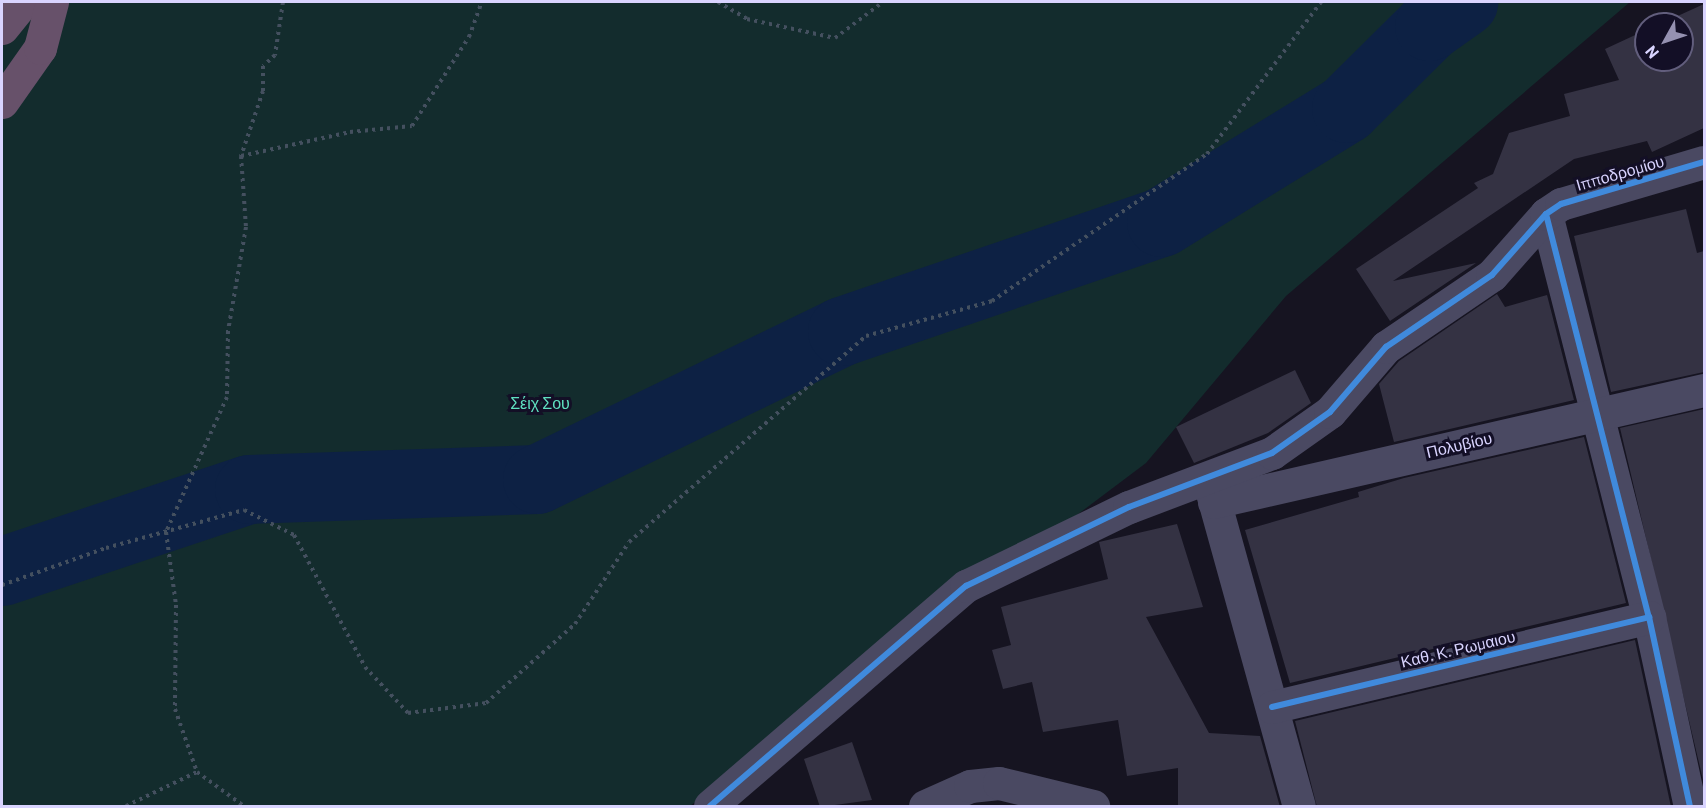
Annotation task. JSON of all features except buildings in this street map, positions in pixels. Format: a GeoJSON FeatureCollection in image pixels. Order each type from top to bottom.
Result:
{"type":"FeatureCollection","features":[{"type":"Feature","properties":{"kind":"highway"},"geometry":{"type":"LineString","coordinates":[[2,28],[23,2]]}},
{"type":"Feature","properties":{"kind":"highway"},"geometry":{"type":"LineString","coordinates":[[2,102],[40,48],[52,2]]}},
{"type":"Feature","properties":{"kind":"street","name":"Ιπποδρομίου"},"geometry":{"type":"LineString","coordinates":[[1546,214],[1561,204],[1704,162]]}},
{"type":"Feature","properties":{"kind":"street"},"geometry":{"type":"LineString","coordinates":[[1546,214],[1649,617],[1690,807]]}},
{"type":"Feature","properties":{"kind":"street"},"geometry":{"type":"LineString","coordinates":[[710,807],[966,586],[1129,507],[1211,490],[1317,423],[1386,347],[1492,275],[1546,214]]}},
{"type":"Feature","properties":{"kind":"street","name":"Πολυβίου"},"geometry":{"type":"LineString","coordinates":[[1211,490],[1597,414],[1704,390]]}},
{"type":"Feature","properties":{"kind":"street"},"geometry":{"type":"LineString","coordinates":[[1211,490],[1299,807]]}},
{"type":"Feature","properties":{"kind":"street","name":"Καθ. Κ. Ρωμαιου"},"geometry":{"type":"LineString","coordinates":[[1272,707],[1649,617]]}},
{"type":"Feature","properties":{"kind":"street"},"geometry":{"type":"LineString","coordinates":[[925,807],[970,786],[999,783],[1093,807]]}},
{"type":"Feature","properties":{"kind":"path"},"geometry":{"type":"LineString","coordinates":[[244,807],[197,772],[175,709],[176,604],[166,532],[227,397],[228,331],[246,227],[241,156],[263,91],[263,66],[275,55],[283,2]]}},
{"type":"Feature","properties":{"kind":"path"},"geometry":{"type":"LineString","coordinates":[[241,156],[350,132],[412,126],[469,37],[482,2]]}},
{"type":"Feature","properties":{"kind":"path"},"geometry":{"type":"LineString","coordinates":[[718,2],[747,19],[835,38],[883,2]]}},
{"type":"Feature","properties":{"kind":"path"},"geometry":{"type":"LineString","coordinates":[[2,585],[166,532],[244,510],[294,535],[365,667],[408,713],[486,704],[575,624],[629,542],[866,336],[992,301],[1207,154],[1321,2]]}},
{"type":"Feature","properties":{"kind":"path"},"geometry":{"type":"LineString","coordinates":[[126,807],[197,772]]}},
{"type":"Feature","properties":{"kind":"green space","name":"Σέιχ Σου"},"geometry":{"type":"Polygon","coordinates":[[[2,2],[1630,2],[1286,296],[1146,463],[690,806],[2,806],[2,2]]]}},
{"type":"Feature","properties":{"kind":"waterway"},"geometry":{"type":"LineString","coordinates":[[2,571],[249,489],[537,479],[842,331],[1161,222],[1346,108],[1429,26],[1463,2]]}},
{"type":"Feature","properties":{"kind":"cycle path"},"geometry":{"type":"LineString","coordinates":[[710,806],[966,586],[1129,507],[1272,453],[1330,412],[1386,347],[1492,275],[1546,214],[1561,204],[1704,162]]}},
{"type":"Feature","properties":{"kind":"cycle path"},"geometry":{"type":"LineString","coordinates":[[1546,214],[1649,617],[1690,806]]}},
{"type":"Feature","properties":{"kind":"cycle path"},"geometry":{"type":"LineString","coordinates":[[1272,707],[1649,617]]}}]}
